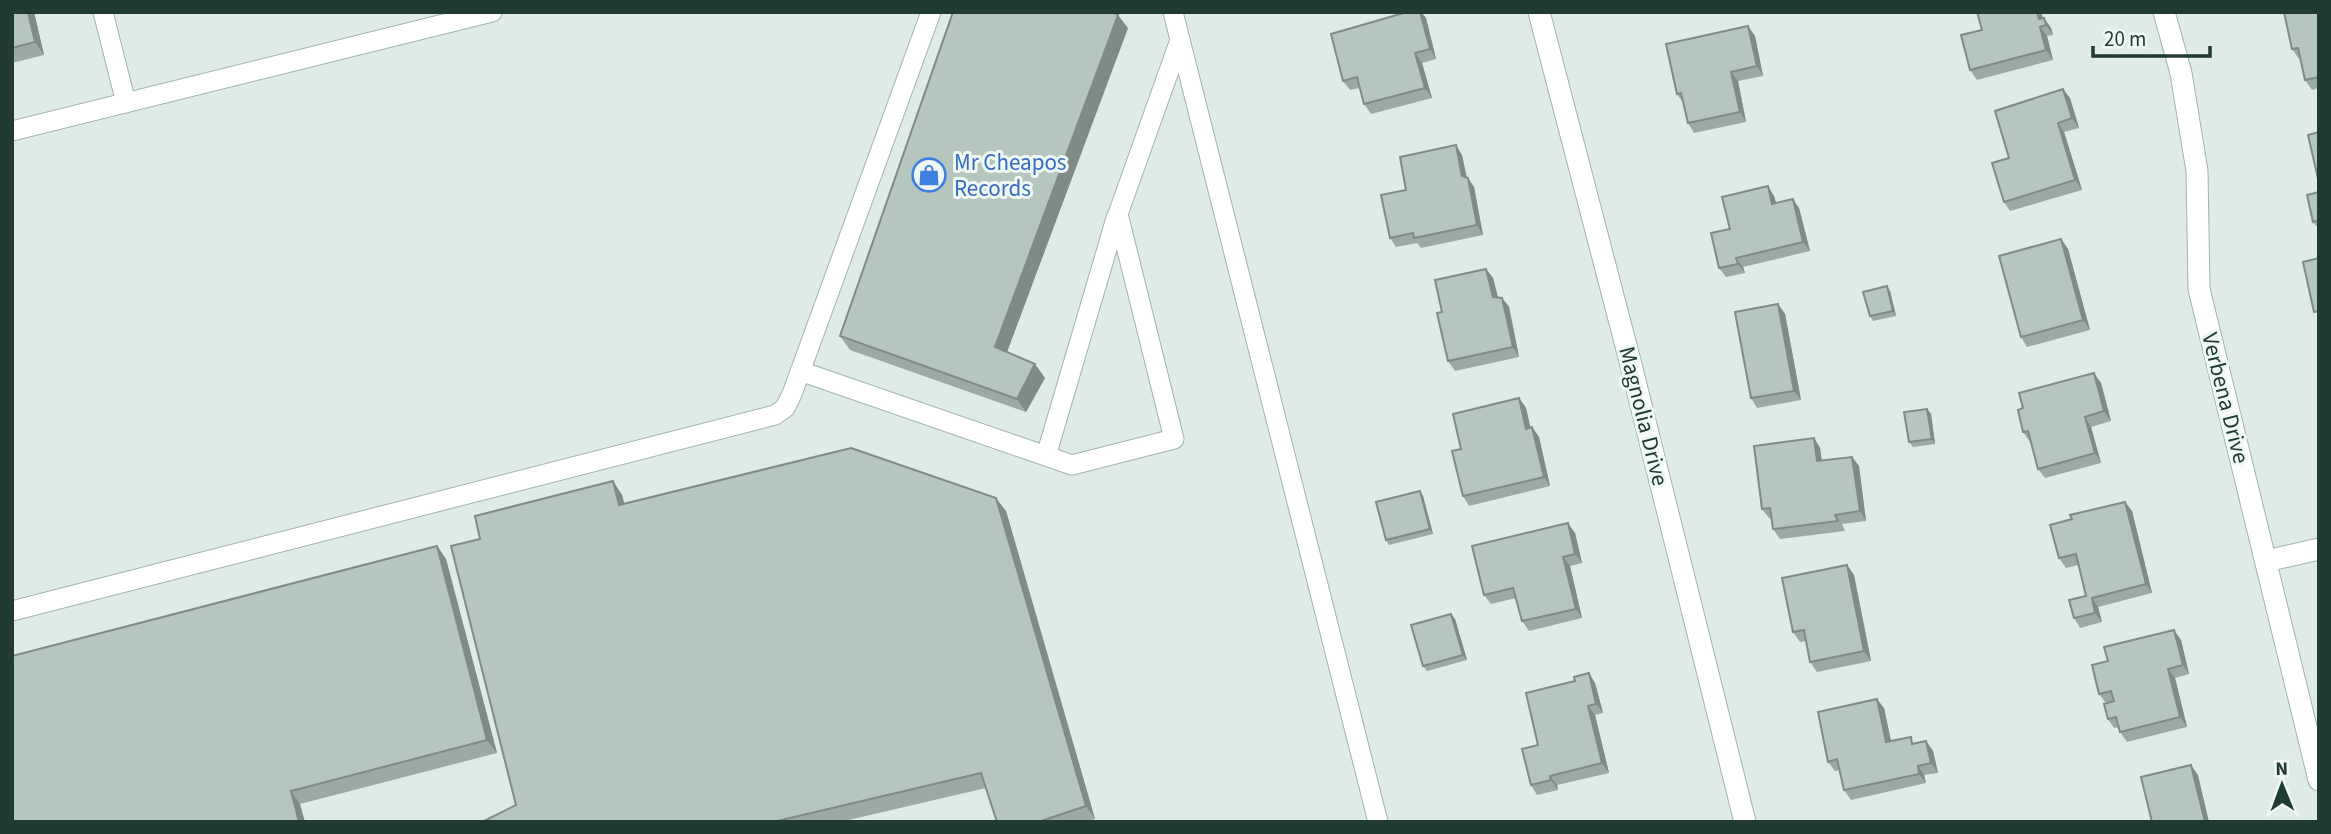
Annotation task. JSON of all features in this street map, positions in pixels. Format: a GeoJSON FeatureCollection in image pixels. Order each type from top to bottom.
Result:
{"type":"FeatureCollection","features":[{"type":"Feature","properties":{"kind":"street","name":"Magnolia Drive"},"geometry":{"type":"LineString","coordinates":[[1539,12],[1630,361],[1745,822]]}},
{"type":"Feature","properties":{"kind":"street","name":"Verbena Drive"},"geometry":{"type":"LineString","coordinates":[[2164,12],[2181,73],[2197,171],[2199,289],[2319,780]]}},
{"type":"Feature","properties":{"kind":"street"},"geometry":{"type":"LineString","coordinates":[[2266,561],[2319,549]]}},
{"type":"Feature","properties":{"kind":"lane"},"geometry":{"type":"LineString","coordinates":[[103,12],[127,103]]}},
{"type":"Feature","properties":{"kind":"lane"},"geometry":{"type":"LineString","coordinates":[[12,131],[492,12]]}},
{"type":"Feature","properties":{"kind":"lane"},"geometry":{"type":"LineString","coordinates":[[12,611],[775,415],[785,408],[800,371],[931,12]]}},
{"type":"Feature","properties":{"kind":"lane"},"geometry":{"type":"LineString","coordinates":[[1173,12],[1378,822]]}},
{"type":"Feature","properties":{"kind":"lane"},"geometry":{"type":"LineString","coordinates":[[1045,456],[1118,214],[1180,40]]}},
{"type":"Feature","properties":{"kind":"lane"},"geometry":{"type":"LineString","coordinates":[[800,371],[1072,465],[1174,439],[1118,214]]}},
{"type":"Feature","properties":{"kind":"building"},"geometry":{"type":"Polygon","coordinates":[[[12,12],[28,12],[35,42],[12,48],[12,12]]]}},
{"type":"Feature","properties":{"kind":"building"},"geometry":{"type":"Polygon","coordinates":[[[953,12],[1112,12],[1118,15],[995,347],[1035,364],[1017,399],[840,336],[953,12]]]}},
{"type":"Feature","properties":{"kind":"building"},"geometry":{"type":"Polygon","coordinates":[[[1407,12],[1420,12],[1430,49],[1415,53],[1425,88],[1364,104],[1357,77],[1343,81],[1331,34],[1407,12]]]}},
{"type":"Feature","properties":{"kind":"building"},"geometry":{"type":"Polygon","coordinates":[[[1977,12],[2037,12],[2039,19],[2044,18],[2046,25],[2040,27],[2046,50],[1970,70],[1961,35],[1982,30],[1977,12]]]}},
{"type":"Feature","properties":{"kind":"building"},"geometry":{"type":"Polygon","coordinates":[[[2284,12],[2319,12],[2319,77],[2305,80],[2298,48],[2292,49],[2284,12]]]}},
{"type":"Feature","properties":{"kind":"building"},"geometry":{"type":"Polygon","coordinates":[[[1748,26],[1757,66],[1731,72],[1740,112],[1688,123],[1681,93],[1677,94],[1666,44],[1748,26]]]}},
{"type":"Feature","properties":{"kind":"building"},"geometry":{"type":"Polygon","coordinates":[[[2063,89],[2072,118],[2058,123],[2075,180],[2004,202],[1992,163],[2009,158],[1995,111],[2063,89]]]}},
{"type":"Feature","properties":{"kind":"building"},"geometry":{"type":"Polygon","coordinates":[[[2319,132],[2319,183],[2308,135],[2319,132]]]}},
{"type":"Feature","properties":{"kind":"building"},"geometry":{"type":"Polygon","coordinates":[[[1456,145],[1462,176],[1468,178],[1477,225],[1414,238],[1413,233],[1390,238],[1381,195],[1406,190],[1400,157],[1456,145]]]}},
{"type":"Feature","properties":{"kind":"building"},"geometry":{"type":"Polygon","coordinates":[[[1768,186],[1772,204],[1793,199],[1803,242],[1736,258],[1738,264],[1719,268],[1711,233],[1730,229],[1722,197],[1768,186]]]}},
{"type":"Feature","properties":{"kind":"building"},"geometry":{"type":"Polygon","coordinates":[[[2319,192],[2319,220],[2313,222],[2307,195],[2319,192]]]}},
{"type":"Feature","properties":{"kind":"building"},"geometry":{"type":"Polygon","coordinates":[[[2061,239],[2083,320],[2021,337],[1999,256],[2061,239]]]}},
{"type":"Feature","properties":{"kind":"building"},"geometry":{"type":"Polygon","coordinates":[[[2319,258],[2319,311],[2314,312],[2303,262],[2319,258]]]}},
{"type":"Feature","properties":{"kind":"building"},"geometry":{"type":"Polygon","coordinates":[[[1486,269],[1493,297],[1502,298],[1513,347],[1448,361],[1437,313],[1442,312],[1435,280],[1486,269]]]}},
{"type":"Feature","properties":{"kind":"building"},"geometry":{"type":"Polygon","coordinates":[[[1887,286],[1893,311],[1870,316],[1863,292],[1887,286]]]}},
{"type":"Feature","properties":{"kind":"building"},"geometry":{"type":"Polygon","coordinates":[[[1778,304],[1794,391],[1751,398],[1735,312],[1778,304]]]}},
{"type":"Feature","properties":{"kind":"building"},"geometry":{"type":"Polygon","coordinates":[[[2094,373],[2104,411],[2085,417],[2095,453],[2038,469],[2028,431],[2023,432],[2018,410],[2023,408],[2019,393],[2094,373]]]}},
{"type":"Feature","properties":{"kind":"building"},"geometry":{"type":"Polygon","coordinates":[[[1519,398],[1526,429],[1532,427],[1544,477],[1463,496],[1452,451],[1461,449],[1453,414],[1519,398]]]}},
{"type":"Feature","properties":{"kind":"building"},"geometry":{"type":"Polygon","coordinates":[[[1927,409],[1932,439],[1909,442],[1904,412],[1927,409]]]}},
{"type":"Feature","properties":{"kind":"building"},"geometry":{"type":"Polygon","coordinates":[[[1814,438],[1817,461],[1852,457],[1860,511],[1835,515],[1838,521],[1773,529],[1770,508],[1762,509],[1754,446],[1814,438]]]}},
{"type":"Feature","properties":{"kind":"building"},"geometry":{"type":"Polygon","coordinates":[[[851,448],[996,498],[1086,806],[1038,822],[997,822],[981,773],[773,822],[482,822],[516,805],[451,546],[480,539],[475,516],[613,481],[619,505],[851,448]]]}},
{"type":"Feature","properties":{"kind":"building"},"geometry":{"type":"Polygon","coordinates":[[[1420,491],[1430,529],[1386,540],[1376,502],[1420,491]]]}},
{"type":"Feature","properties":{"kind":"building"},"geometry":{"type":"Polygon","coordinates":[[[2125,502],[2146,584],[2092,598],[2095,613],[2074,618],[2069,600],[2086,596],[2076,554],[2059,558],[2050,525],[2072,519],[2070,515],[2125,502]]]}},
{"type":"Feature","properties":{"kind":"building"},"geometry":{"type":"Polygon","coordinates":[[[1568,523],[1575,554],[1563,557],[1576,609],[1522,621],[1513,588],[1484,595],[1472,546],[1568,523]]]}},
{"type":"Feature","properties":{"kind":"building"},"geometry":{"type":"Polygon","coordinates":[[[437,546],[487,740],[291,791],[299,822],[12,822],[12,656],[437,546]]]}},
{"type":"Feature","properties":{"kind":"building"},"geometry":{"type":"Polygon","coordinates":[[[1847,565],[1864,651],[1810,662],[1804,630],[1793,632],[1782,578],[1847,565]]]}},
{"type":"Feature","properties":{"kind":"building"},"geometry":{"type":"Polygon","coordinates":[[[1451,614],[1463,655],[1423,666],[1411,625],[1451,614]]]}},
{"type":"Feature","properties":{"kind":"building"},"geometry":{"type":"Polygon","coordinates":[[[2174,630],[2183,665],[2168,669],[2180,717],[2120,732],[2116,717],[2108,719],[2104,704],[2114,701],[2111,691],[2099,694],[2092,665],[2108,661],[2104,647],[2174,630]]]}},
{"type":"Feature","properties":{"kind":"building"},"geometry":{"type":"Polygon","coordinates":[[[1589,673],[1596,704],[1588,706],[1602,763],[1550,776],[1551,780],[1531,785],[1522,749],[1538,745],[1526,693],[1575,681],[1574,677],[1589,673]]]}},
{"type":"Feature","properties":{"kind":"building"},"geometry":{"type":"Polygon","coordinates":[[[1877,699],[1886,742],[1911,737],[1912,744],[1926,741],[1931,763],[1918,766],[1919,774],[1844,790],[1837,759],[1828,762],[1818,712],[1877,699]]]}},
{"type":"Feature","properties":{"kind":"building"},"geometry":{"type":"Polygon","coordinates":[[[2191,765],[2205,822],[2152,822],[2141,777],[2191,765]]]}},
{"type":"Feature","properties":{"kind":"place","name":"Mr Cheapos Records"},"geometry":{"type":"Point","coordinates":[929,175]}}]}
